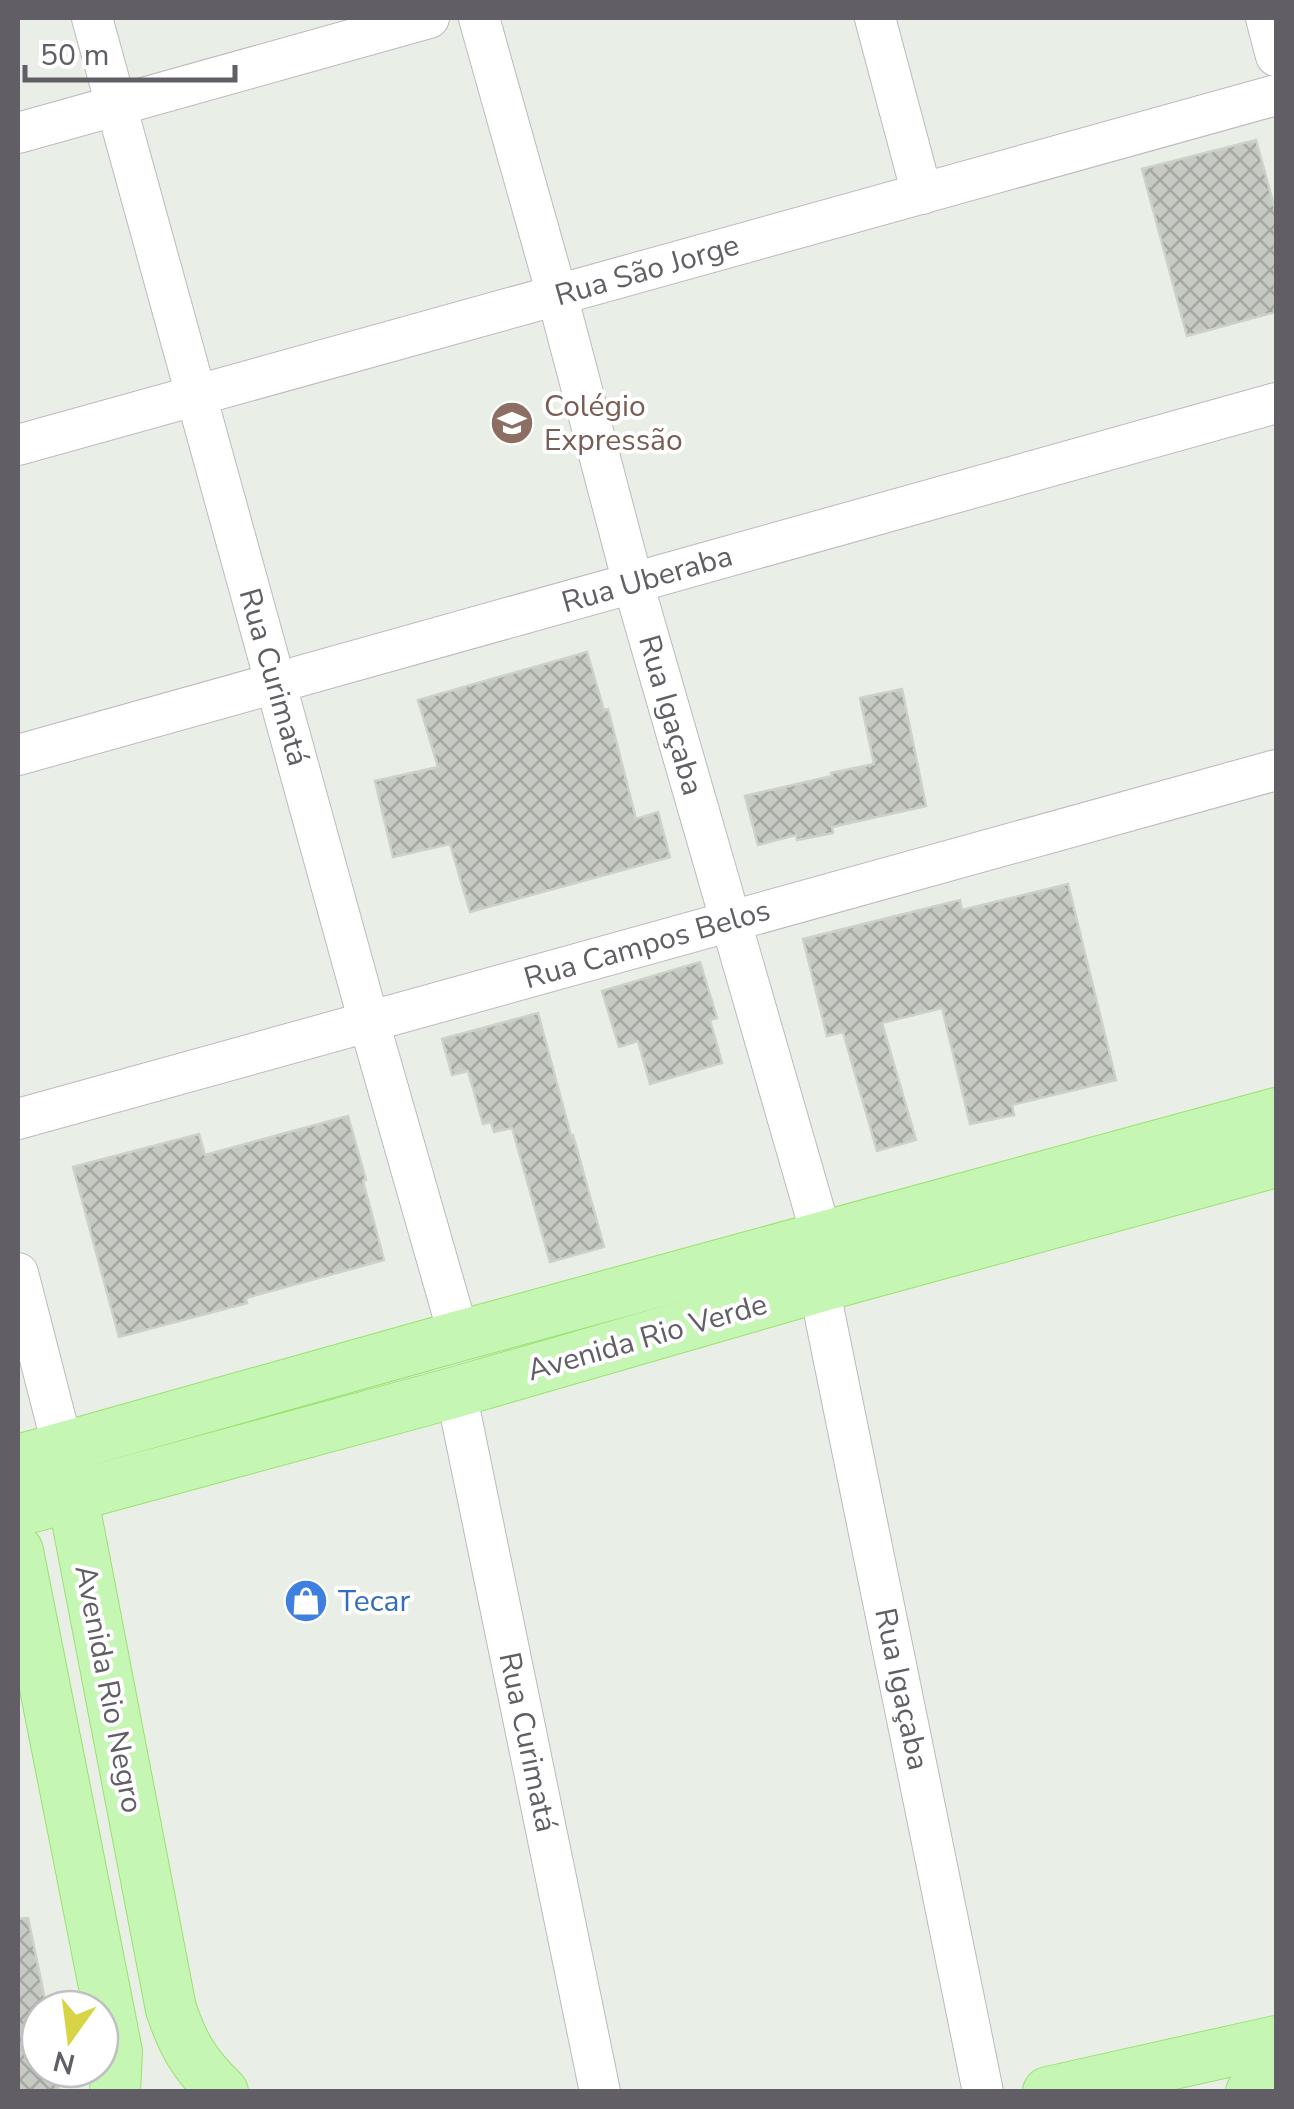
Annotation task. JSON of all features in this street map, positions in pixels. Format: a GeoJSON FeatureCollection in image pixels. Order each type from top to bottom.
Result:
{"type":"FeatureCollection","features":[{"type":"Feature","properties":{"kind":"main road","name":"Avenida Rio Verde"},"geometry":{"type":"LineString","coordinates":[[18,1511],[51,1468],[460,1336],[1276,1113]]}},
{"type":"Feature","properties":{"kind":"main road","name":"Avenida Rio Verde"},"geometry":{"type":"LineString","coordinates":[[51,1468],[456,1392],[1276,1162]]}},
{"type":"Feature","properties":{"kind":"main road","name":"Avenida Rio Negro"},"geometry":{"type":"LineString","coordinates":[[51,1468],[171,2009],[182,2041],[200,2070],[223,2092]]}},
{"type":"Feature","properties":{"kind":"main road","name":"Avenida Rio Negro"},"geometry":{"type":"LineString","coordinates":[[18,1551],[117,2052],[115,2092]]}},
{"type":"Feature","properties":{"kind":"main road"},"geometry":{"type":"LineString","coordinates":[[1077,2088],[1276,2041]]}},
{"type":"Feature","properties":{"kind":"main road"},"geometry":{"type":"LineString","coordinates":[[1250,2092],[1276,2086]]}},
{"type":"Feature","properties":{"kind":"street","name":"Rua Curimatá"},"geometry":{"type":"LineString","coordinates":[[92,18],[369,1022],[460,1336]]}},
{"type":"Feature","properties":{"kind":"street"},"geometry":{"type":"LineString","coordinates":[[18,132],[429,18]]}},
{"type":"Feature","properties":{"kind":"street","name":"Rua Igaçaba"},"geometry":{"type":"LineString","coordinates":[[479,18],[633,583],[822,1237]]}},
{"type":"Feature","properties":{"kind":"street"},"geometry":{"type":"LineString","coordinates":[[875,18],[922,194]]}},
{"type":"Feature","properties":{"kind":"street"},"geometry":{"type":"LineString","coordinates":[[1266,18],[1276,56]]}},
{"type":"Feature","properties":{"kind":"street","name":"Rua São Jorge"},"geometry":{"type":"LineString","coordinates":[[18,445],[1276,95]]}},
{"type":"Feature","properties":{"kind":"street","name":"Rua Uberaba"},"geometry":{"type":"LineString","coordinates":[[18,755],[1276,403]]}},
{"type":"Feature","properties":{"kind":"street","name":"Rua Campos Belos"},"geometry":{"type":"LineString","coordinates":[[18,1120],[1276,770]]}},
{"type":"Feature","properties":{"kind":"street","name":"Avenida Rio Negro"},"geometry":{"type":"LineString","coordinates":[[18,1273],[51,1468]]}},
{"type":"Feature","properties":{"kind":"street","name":"Rua Igaçaba"},"geometry":{"type":"LineString","coordinates":[[820,1287],[984,2092]]}},
{"type":"Feature","properties":{"kind":"street","name":"Rua Curimatá"},"geometry":{"type":"LineString","coordinates":[[456,1392],[600,2092]]}},
{"type":"Feature","properties":{"kind":"building"},"geometry":{"type":"Polygon","coordinates":[[[1256,140],[1276,213],[1276,312],[1187,336],[1142,169],[1256,140]]]}},
{"type":"Feature","properties":{"kind":"building"},"geometry":{"type":"Polygon","coordinates":[[[587,652],[604,710],[608,709],[636,819],[658,812],[670,857],[470,912],[450,844],[393,857],[375,781],[438,767],[418,700],[587,652]]]}},
{"type":"Feature","properties":{"kind":"building"},"geometry":{"type":"Polygon","coordinates":[[[902,689],[926,806],[832,827],[833,833],[797,840],[796,835],[758,845],[745,796],[874,764],[860,698],[902,689]]]}},
{"type":"Feature","properties":{"kind":"building"},"geometry":{"type":"Polygon","coordinates":[[[1068,884],[1116,1080],[1012,1105],[1014,1115],[970,1124],[942,1008],[882,1023],[916,1140],[877,1151],[843,1032],[827,1036],[803,939],[960,900],[962,910],[1068,884]]]}},
{"type":"Feature","properties":{"kind":"building"},"geometry":{"type":"Polygon","coordinates":[[[700,962],[717,1018],[710,1020],[722,1063],[650,1084],[638,1041],[619,1047],[602,991],[700,962]]]}},
{"type":"Feature","properties":{"kind":"building"},"geometry":{"type":"Polygon","coordinates":[[[538,1013],[604,1247],[550,1262],[512,1128],[494,1132],[491,1122],[483,1124],[468,1071],[452,1075],[442,1039],[538,1013]]]}},
{"type":"Feature","properties":{"kind":"building"},"geometry":{"type":"Polygon","coordinates":[[[348,1116],[384,1260],[246,1298],[247,1303],[119,1337],[73,1167],[199,1134],[205,1155],[348,1116]]]}},
{"type":"Feature","properties":{"kind":"building"},"geometry":{"type":"Polygon","coordinates":[[[28,1918],[43,1989],[20,1989],[20,2089],[59,2092],[18,2092],[18,1919],[28,1918]]]}},
{"type":"Feature","properties":{"kind":"place","name":"Colégio Expressão"},"geometry":{"type":"Point","coordinates":[512,423]}},
{"type":"Feature","properties":{"kind":"place","name":"Tecar"},"geometry":{"type":"Point","coordinates":[306,1601]}}]}
